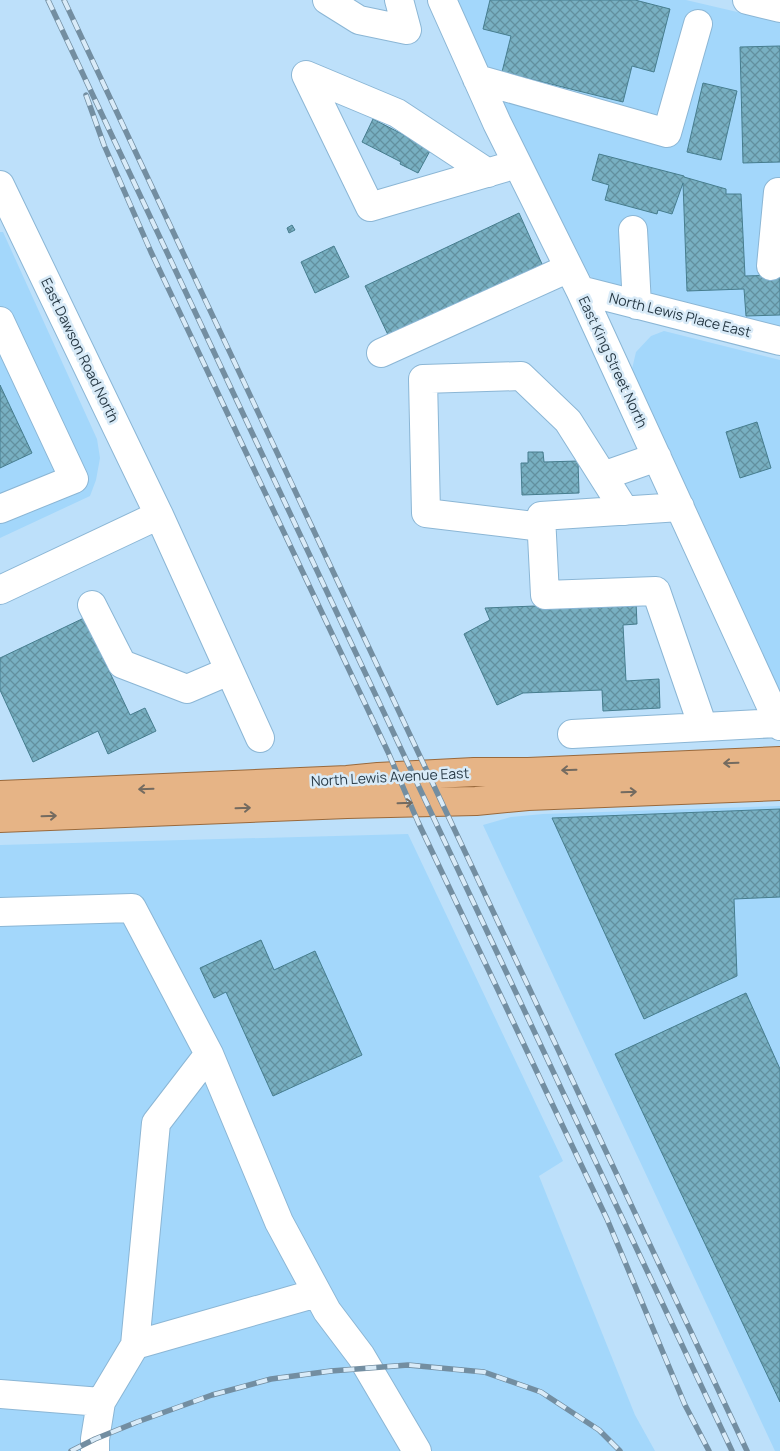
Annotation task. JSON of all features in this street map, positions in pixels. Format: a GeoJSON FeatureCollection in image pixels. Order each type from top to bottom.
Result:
{"type":"FeatureCollection","features":[{"type":"Feature","properties":{"kind":"main road","name":"North Lewis Avenue East"},"geometry":{"type":"LineString","coordinates":[[0,795],[474,772],[528,772],[780,761]]}},
{"type":"Feature","properties":{"kind":"main road","name":"North Lewis Avenue East"},"geometry":{"type":"LineString","coordinates":[[0,818],[347,804],[476,801],[528,796],[780,786]]}},
{"type":"Feature","properties":{"kind":"street"},"geometry":{"type":"LineString","coordinates":[[327,0],[359,20],[407,30],[399,0]]}},
{"type":"Feature","properties":{"kind":"street","name":"East King Street North"},"geometry":{"type":"LineString","coordinates":[[442,0],[497,123],[575,279],[779,724]]}},
{"type":"Feature","properties":{"kind":"street"},"geometry":{"type":"LineString","coordinates":[[747,0],[780,8]]}},
{"type":"Feature","properties":{"kind":"street"},"geometry":{"type":"LineString","coordinates":[[477,79],[668,132],[698,24]]}},
{"type":"Feature","properties":{"kind":"street"},"geometry":{"type":"LineString","coordinates":[[488,173],[396,113],[306,75],[370,207],[488,173],[517,164]]}},
{"type":"Feature","properties":{"kind":"street"},"geometry":{"type":"LineString","coordinates":[[770,266],[778,192],[780,192]]}},
{"type":"Feature","properties":{"kind":"street","name":"East Dawson Road North"},"geometry":{"type":"LineString","coordinates":[[2,196],[159,515],[260,738]]}},
{"type":"Feature","properties":{"kind":"street"},"geometry":{"type":"LineString","coordinates":[[633,230],[637,304]]}},
{"type":"Feature","properties":{"kind":"street"},"geometry":{"type":"LineString","coordinates":[[381,353],[575,279]]}},
{"type":"Feature","properties":{"kind":"street","name":"North Lewis Place East"},"geometry":{"type":"LineString","coordinates":[[575,279],[637,304],[780,341]]}},
{"type":"Feature","properties":{"kind":"street"},"geometry":{"type":"LineString","coordinates":[[0,322],[74,479],[0,509]]}},
{"type":"Feature","properties":{"kind":"street"},"geometry":{"type":"LineString","coordinates":[[542,527],[426,513],[423,379],[521,376],[568,421],[625,510]]}},
{"type":"Feature","properties":{"kind":"street"},"geometry":{"type":"LineString","coordinates":[[603,476],[657,457]]}},
{"type":"Feature","properties":{"kind":"street"},"geometry":{"type":"LineString","coordinates":[[680,507],[541,516],[545,595],[656,591],[703,727]]}},
{"type":"Feature","properties":{"kind":"street"},"geometry":{"type":"LineString","coordinates":[[0,590],[159,515]]}},
{"type":"Feature","properties":{"kind":"street"},"geometry":{"type":"LineString","coordinates":[[92,605],[122,664],[187,689],[229,671]]}},
{"type":"Feature","properties":{"kind":"street"},"geometry":{"type":"LineString","coordinates":[[572,734],[779,724]]}},
{"type":"Feature","properties":{"kind":"street"},"geometry":{"type":"LineString","coordinates":[[0,912],[132,908],[209,1054],[279,1222],[327,1311],[361,1356],[417,1451]]}},
{"type":"Feature","properties":{"kind":"street"},"geometry":{"type":"LineString","coordinates":[[95,1451],[101,1402],[135,1345],[156,1123],[209,1054]]}},
{"type":"Feature","properties":{"kind":"street"},"geometry":{"type":"LineString","coordinates":[[135,1345],[317,1293]]}},
{"type":"Feature","properties":{"kind":"street"},"geometry":{"type":"LineString","coordinates":[[0,1394],[101,1402]]}},
{"type":"Feature","properties":{"kind":"shaded area"},"geometry":{"type":"Polygon","coordinates":[[[453,0],[686,0],[780,22],[780,329],[604,286],[587,274],[577,260],[453,0]]]}},
{"type":"Feature","properties":{"kind":"shaded area"},"geometry":{"type":"Polygon","coordinates":[[[0,232],[3,232],[97,439],[100,458],[96,480],[90,496],[0,538],[0,232]]]}},
{"type":"Feature","properties":{"kind":"shaded area"},"geometry":{"type":"Polygon","coordinates":[[[664,331],[780,360],[780,692],[632,369],[636,352],[651,336],[664,331]]]}},
{"type":"Feature","properties":{"kind":"shaded area"},"geometry":{"type":"Polygon","coordinates":[[[780,806],[780,1451],[775,1451],[483,825],[511,817],[543,814],[780,806]]]}},
{"type":"Feature","properties":{"kind":"shaded area"},"geometry":{"type":"Polygon","coordinates":[[[408,834],[563,1161],[539,1176],[635,1415],[655,1451],[0,1451],[0,845],[408,834]]]}},
{"type":"Feature","properties":{"kind":"building"},"geometry":{"type":"Polygon","coordinates":[[[490,0],[635,0],[670,9],[654,72],[632,66],[623,102],[502,72],[511,36],[483,29],[490,0]]]}},
{"type":"Feature","properties":{"kind":"building"},"geometry":{"type":"Polygon","coordinates":[[[780,46],[780,162],[743,163],[740,47],[780,46]]]}},
{"type":"Feature","properties":{"kind":"building"},"geometry":{"type":"Polygon","coordinates":[[[703,83],[737,91],[721,160],[687,152],[703,83]]]}},
{"type":"Feature","properties":{"kind":"building"},"geometry":{"type":"Polygon","coordinates":[[[373,119],[431,149],[418,173],[362,142],[373,119]]]}},
{"type":"Feature","properties":{"kind":"building"},"geometry":{"type":"Polygon","coordinates":[[[599,154],[726,189],[726,194],[741,194],[745,276],[780,275],[780,315],[746,316],[744,289],[687,291],[683,183],[672,214],[658,210],[657,214],[605,200],[609,185],[592,180],[599,154]]]}},
{"type":"Feature","properties":{"kind":"building"},"geometry":{"type":"Polygon","coordinates":[[[519,213],[542,264],[389,337],[365,286],[519,213]]]}},
{"type":"Feature","properties":{"kind":"building"},"geometry":{"type":"Polygon","coordinates":[[[292,225],[295,230],[289,233],[287,228],[292,225]]]}},
{"type":"Feature","properties":{"kind":"building"},"geometry":{"type":"Polygon","coordinates":[[[334,246],[349,277],[315,293],[301,262],[334,246]]]}},
{"type":"Feature","properties":{"kind":"building"},"geometry":{"type":"Polygon","coordinates":[[[0,385],[32,453],[0,468],[0,385]]]}},
{"type":"Feature","properties":{"kind":"building"},"geometry":{"type":"Polygon","coordinates":[[[757,422],[771,468],[740,478],[726,432],[757,422]]]}},
{"type":"Feature","properties":{"kind":"building"},"geometry":{"type":"Polygon","coordinates":[[[528,452],[543,452],[544,462],[578,461],[579,493],[522,495],[521,463],[528,463],[528,452]]]}},
{"type":"Feature","properties":{"kind":"building"},"geometry":{"type":"Polygon","coordinates":[[[636,602],[637,624],[623,625],[626,681],[659,679],[660,708],[603,711],[602,690],[523,693],[497,705],[464,634],[490,620],[485,608],[636,602]]]}},
{"type":"Feature","properties":{"kind":"building"},"geometry":{"type":"Polygon","coordinates":[[[84,618],[130,715],[145,708],[156,731],[108,754],[98,731],[33,762],[0,690],[0,658],[84,618]]]}},
{"type":"Feature","properties":{"kind":"building"},"geometry":{"type":"Polygon","coordinates":[[[780,809],[780,897],[734,899],[737,976],[644,1019],[552,818],[780,809]]]}},
{"type":"Feature","properties":{"kind":"building"},"geometry":{"type":"Polygon","coordinates":[[[261,940],[274,970],[315,951],[362,1055],[273,1096],[226,992],[214,998],[200,968],[261,940]]]}},
{"type":"Feature","properties":{"kind":"building"},"geometry":{"type":"Polygon","coordinates":[[[746,993],[780,1069],[780,1402],[615,1054],[746,993]]]}},
{"type":"Feature","properties":{"kind":"railway"},"geometry":{"type":"LineString","coordinates":[[48,0],[732,1451]]}},
{"type":"Feature","properties":{"kind":"railway"},"geometry":{"type":"LineString","coordinates":[[64,0],[747,1451]]}},
{"type":"Feature","properties":{"kind":"railway"},"geometry":{"type":"LineString","coordinates":[[86,95],[104,145],[151,252],[388,752],[418,822],[607,1219],[685,1405],[709,1451]]}},
{"type":"Feature","properties":{"kind":"railway"},"geometry":{"type":"LineString","coordinates":[[71,1451],[137,1422],[212,1395],[271,1379],[331,1371],[408,1365],[484,1372],[541,1392],[599,1430],[620,1451]]}}]}
